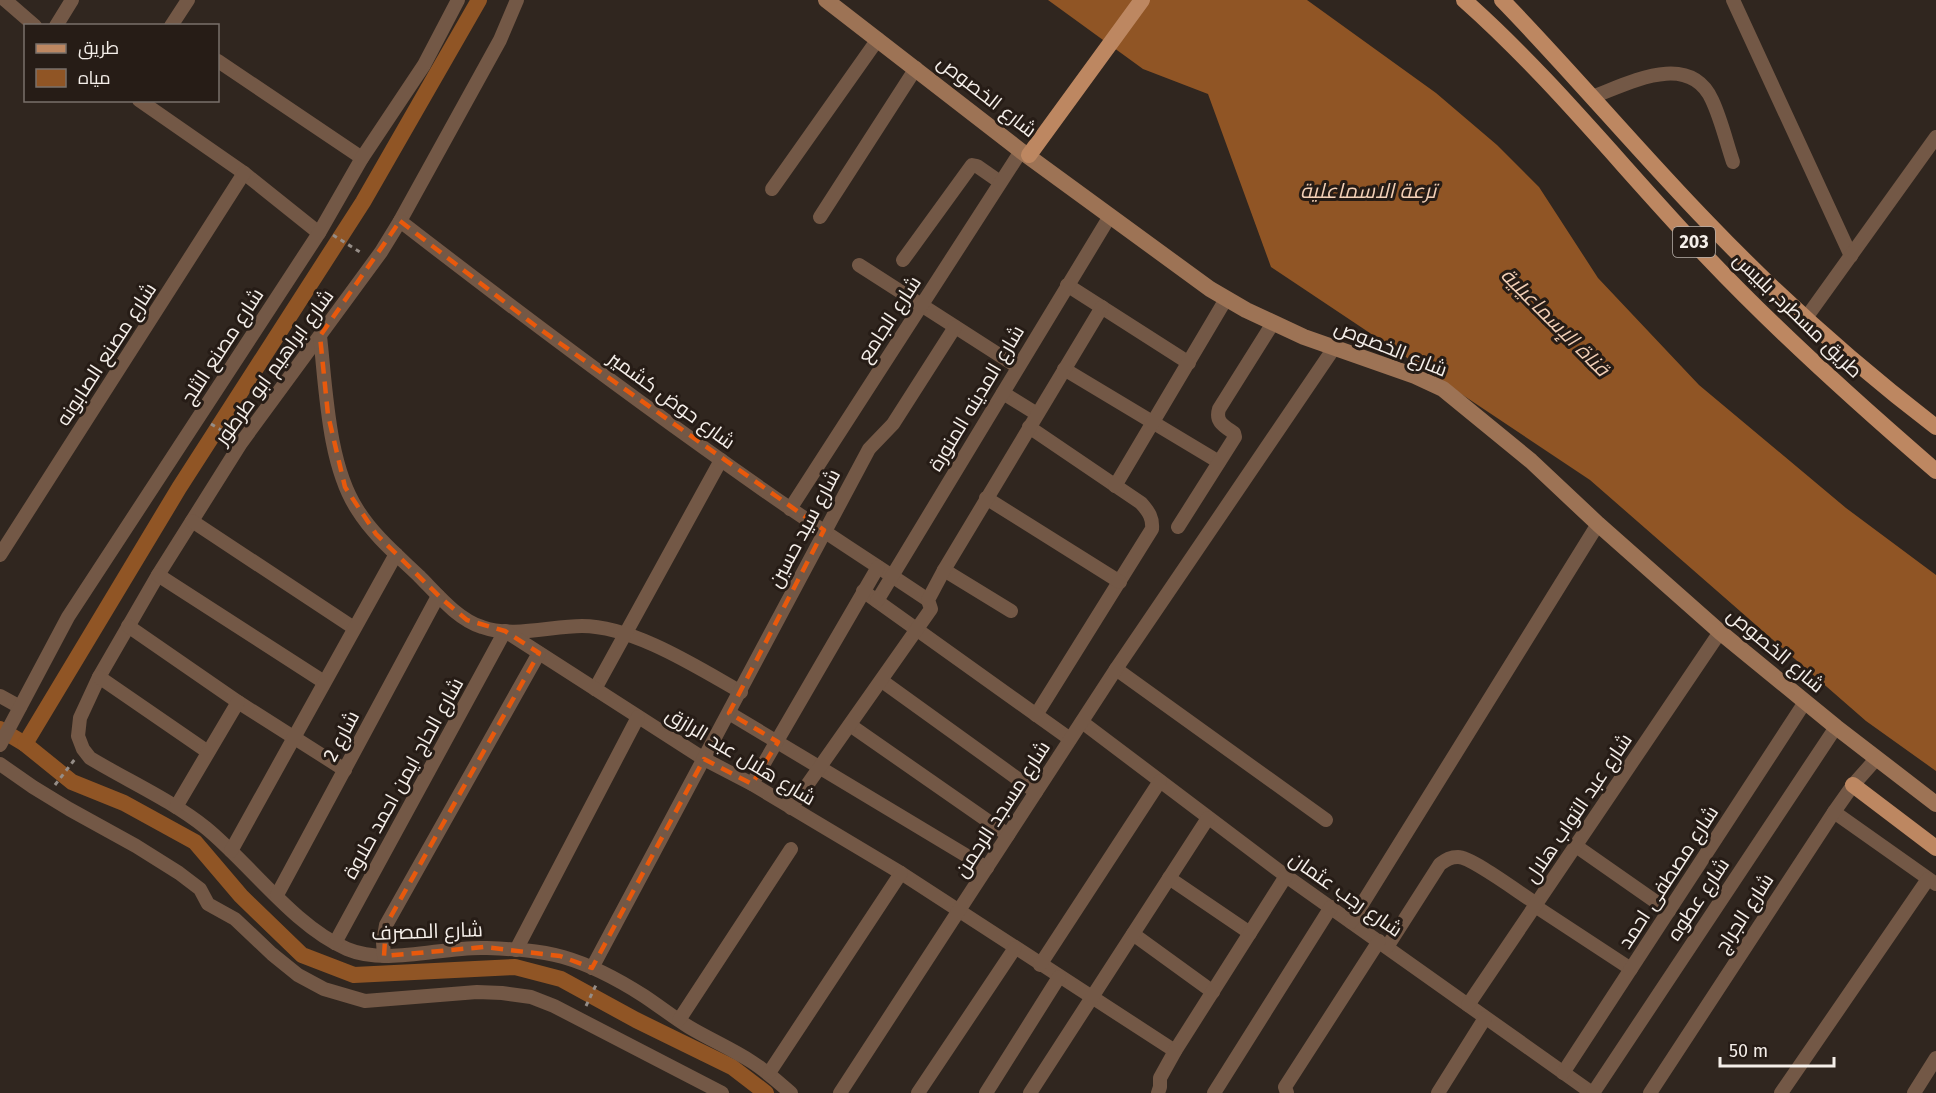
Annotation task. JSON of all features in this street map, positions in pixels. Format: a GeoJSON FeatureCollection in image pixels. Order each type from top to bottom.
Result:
{"type":"FeatureCollection","features":[{"type":"Feature","properties":{"kind":"main road","name":"شارع الخصوص"},"geometry":{"type":"LineString","coordinates":[[826,0],[1180,269],[1226,299],[1273,323],[1334,348],[1415,376],[1443,389],[1531,461],[1720,632],[1876,759],[1936,804]]}},
{"type":"Feature","properties":{"kind":"main road"},"geometry":{"type":"LineString","coordinates":[[1025,153],[1051,126],[1142,0]]}},
{"type":"Feature","properties":{"kind":"main road","name":"طريق مسطرد, بلبيس"},"geometry":{"type":"LineString","coordinates":[[1464,0],[1523,55],[1716,266],[1833,379],[1936,471]]}},
{"type":"Feature","properties":{"kind":"main road","name":"طريق مسطرد, بلبيس"},"geometry":{"type":"LineString","coordinates":[[1502,0],[1708,224],[1806,318],[1936,427]]}},
{"type":"Feature","properties":{"kind":"main road"},"geometry":{"type":"LineString","coordinates":[[1854,785],[1936,848]]}},
{"type":"Feature","properties":{"kind":"street"},"geometry":{"type":"LineString","coordinates":[[5,0],[33,24]]}},
{"type":"Feature","properties":{"kind":"street"},"geometry":{"type":"LineString","coordinates":[[57,24],[72,0]]}},
{"type":"Feature","properties":{"kind":"street"},"geometry":{"type":"LineString","coordinates":[[172,24],[188,0]]}},
{"type":"Feature","properties":{"kind":"street","name":"شارع مصنع الثلج"},"geometry":{"type":"LineString","coordinates":[[1,743],[68,617],[326,234],[362,158],[424,64],[458,0]]}},
{"type":"Feature","properties":{"kind":"street","name":"شارع ابراهيم ابو طرطور"},"geometry":{"type":"LineString","coordinates":[[90,758],[83,749],[78,735],[80,718],[99,677],[158,575],[241,443],[381,252],[500,39],[517,0]]}},
{"type":"Feature","properties":{"kind":"street"},"geometry":{"type":"LineString","coordinates":[[1733,0],[1851,256]]}},
{"type":"Feature","properties":{"kind":"street"},"geometry":{"type":"LineString","coordinates":[[772,189],[878,39]]}},
{"type":"Feature","properties":{"kind":"street"},"geometry":{"type":"LineString","coordinates":[[219,62],[362,158]]}},
{"type":"Feature","properties":{"kind":"street"},"geometry":{"type":"LineString","coordinates":[[820,217],[916,68]]}},
{"type":"Feature","properties":{"kind":"street"},"geometry":{"type":"LineString","coordinates":[[1592,97],[1648,76],[1671,72],[1683,74],[1699,82],[1712,99],[1732,162]]}},
{"type":"Feature","properties":{"kind":"street"},"geometry":{"type":"LineString","coordinates":[[142,102],[326,234]]}},
{"type":"Feature","properties":{"kind":"street"},"geometry":{"type":"LineString","coordinates":[[1806,318],[1936,137]]}},
{"type":"Feature","properties":{"kind":"street","name":"شارع الجامع"},"geometry":{"type":"LineString","coordinates":[[790,509],[1000,182],[1025,153]]}},
{"type":"Feature","properties":{"kind":"street"},"geometry":{"type":"LineString","coordinates":[[903,260],[972,165],[1000,182]]}},
{"type":"Feature","properties":{"kind":"street","name":"شارع مصنع الصابونه"},"geometry":{"type":"LineString","coordinates":[[0,555],[244,173]]}},
{"type":"Feature","properties":{"kind":"street","name":"شارع المدينه المنورة"},"geometry":{"type":"LineString","coordinates":[[877,601],[1110,216]]}},
{"type":"Feature","properties":{"kind":"street","name":"شارع حوض كشمير"},"geometry":{"type":"LineString","coordinates":[[400,221],[537,327],[721,460],[930,603]]}},
{"type":"Feature","properties":{"kind":"street"},"geometry":{"type":"LineString","coordinates":[[859,265],[1018,367]]}},
{"type":"Feature","properties":{"kind":"street"},"geometry":{"type":"LineString","coordinates":[[1067,285],[1189,363]]}},
{"type":"Feature","properties":{"kind":"street"},"geometry":{"type":"LineString","coordinates":[[1115,486],[1226,299]]}},
{"type":"Feature","properties":{"kind":"street"},"geometry":{"type":"LineString","coordinates":[[791,808],[917,630],[944,570],[1102,307]]}},
{"type":"Feature","properties":{"kind":"street"},"geometry":{"type":"LineString","coordinates":[[1178,527],[1235,435],[1219,423],[1217,418],[1219,409],[1273,323]]}},
{"type":"Feature","properties":{"kind":"street","name":"شارع سيد حسين"},"geometry":{"type":"LineString","coordinates":[[592,968],[869,449],[893,424],[955,327]]}},
{"type":"Feature","properties":{"kind":"street"},"geometry":{"type":"LineString","coordinates":[[320,336],[328,415],[345,487],[357,509],[376,534],[438,596],[467,620],[483,627],[505,631],[582,626],[604,628],[626,634],[686,661],[741,692]]}},
{"type":"Feature","properties":{"kind":"street","name":"شارع مسجد الرحمن"},"geometry":{"type":"LineString","coordinates":[[840,1093],[1116,669],[1334,348]]}},
{"type":"Feature","properties":{"kind":"street"},"geometry":{"type":"LineString","coordinates":[[1064,369],[1219,462]]}},
{"type":"Feature","properties":{"kind":"street"},"geometry":{"type":"LineString","coordinates":[[1002,393],[1037,414]]}},
{"type":"Feature","properties":{"kind":"street"},"geometry":{"type":"LineString","coordinates":[[1029,427],[1141,503],[1151,516],[1152,529],[1036,715]]}},
{"type":"Feature","properties":{"kind":"street"},"geometry":{"type":"LineString","coordinates":[[595,689],[721,460]]}},
{"type":"Feature","properties":{"kind":"street"},"geometry":{"type":"LineString","coordinates":[[986,498],[1120,582]]}},
{"type":"Feature","properties":{"kind":"street"},"geometry":{"type":"LineString","coordinates":[[192,521],[354,628]]}},
{"type":"Feature","properties":{"kind":"street"},"geometry":{"type":"LineString","coordinates":[[1351,922],[1598,524]]}},
{"type":"Feature","properties":{"kind":"street"},"geometry":{"type":"LineString","coordinates":[[231,850],[396,554]]}},
{"type":"Feature","properties":{"kind":"street"},"geometry":{"type":"LineString","coordinates":[[752,784],[878,567]]}},
{"type":"Feature","properties":{"kind":"street"},"geometry":{"type":"LineString","coordinates":[[944,570],[1011,611]]}},
{"type":"Feature","properties":{"kind":"street"},"geometry":{"type":"LineString","coordinates":[[158,575],[324,682]]}},
{"type":"Feature","properties":{"kind":"street"},"geometry":{"type":"LineString","coordinates":[[863,591],[1070,740]]}},
{"type":"Feature","properties":{"kind":"street","name":"شارع 2"},"geometry":{"type":"LineString","coordinates":[[277,895],[438,596]]}},
{"type":"Feature","properties":{"kind":"street"},"geometry":{"type":"LineString","coordinates":[[128,626],[238,702],[345,770]]}},
{"type":"Feature","properties":{"kind":"street","name":"شارع هلال عبد الرازق"},"geometry":{"type":"LineString","coordinates":[[505,631],[705,759],[752,784],[901,873],[1175,1051]]}},
{"type":"Feature","properties":{"kind":"street","name":"شارع الحاج ايمن احمد حلاوة"},"geometry":{"type":"LineString","coordinates":[[335,943],[505,631]]}},
{"type":"Feature","properties":{"kind":"street","name":"شارع عبد التواب هلال"},"geometry":{"type":"LineString","coordinates":[[1468,1005],[1720,632]]}},
{"type":"Feature","properties":{"kind":"street"},"geometry":{"type":"LineString","coordinates":[[384,956],[383,942],[386,925],[539,653]]}},
{"type":"Feature","properties":{"kind":"street"},"geometry":{"type":"LineString","coordinates":[[1116,669],[1326,820]]}},
{"type":"Feature","properties":{"kind":"street"},"geometry":{"type":"LineString","coordinates":[[99,677],[208,752]]}},
{"type":"Feature","properties":{"kind":"street"},"geometry":{"type":"LineString","coordinates":[[882,681],[1036,792]]}},
{"type":"Feature","properties":{"kind":"street"},"geometry":{"type":"LineString","coordinates":[[0,696],[19,710]]}},
{"type":"Feature","properties":{"kind":"street"},"geometry":{"type":"LineString","coordinates":[[176,807],[238,702]]}},
{"type":"Feature","properties":{"kind":"street","name":"شارع مصطفى احمد"},"geometry":{"type":"LineString","coordinates":[[1563,1073],[1805,702]]}},
{"type":"Feature","properties":{"kind":"street"},"geometry":{"type":"LineString","coordinates":[[729,713],[987,868]]}},
{"type":"Feature","properties":{"kind":"street"},"geometry":{"type":"LineString","coordinates":[[516,950],[638,717]]}},
{"type":"Feature","properties":{"kind":"street","name":"شارع رجب عثمان"},"geometry":{"type":"LineString","coordinates":[[1082,722],[1286,876],[1592,1093]]}},
{"type":"Feature","properties":{"kind":"street"},"geometry":{"type":"LineString","coordinates":[[850,725],[1008,835]]}},
{"type":"Feature","properties":{"kind":"street","name":"شارع عطوه"},"geometry":{"type":"LineString","coordinates":[[1592,1093],[1836,727]]}},
{"type":"Feature","properties":{"kind":"street","name":"شارع المصرف"},"geometry":{"type":"LineString","coordinates":[[90,758],[176,807],[207,828],[309,926],[335,943],[364,954],[384,956],[484,947],[560,956],[592,968],[644,996],[679,1020],[751,1061],[769,1073],[791,1093]]}},
{"type":"Feature","properties":{"kind":"street","name":"شارع الجراج"},"geometry":{"type":"LineString","coordinates":[[1650,1093],[1834,812],[1876,759]]}},
{"type":"Feature","properties":{"kind":"street"},"geometry":{"type":"LineString","coordinates":[[0,764],[54,801],[136,846],[179,873],[200,889],[208,904],[235,919],[298,975],[324,989],[365,1000],[477,992],[531,997],[554,1006],[722,1093]]}},
{"type":"Feature","properties":{"kind":"street"},"geometry":{"type":"LineString","coordinates":[[1040,965],[1160,781]]}},
{"type":"Feature","properties":{"kind":"street"},"geometry":{"type":"LineString","coordinates":[[1781,1093],[1932,881],[1834,812]]}},
{"type":"Feature","properties":{"kind":"street"},"geometry":{"type":"LineString","coordinates":[[1030,1093],[1208,818]]}},
{"type":"Feature","properties":{"kind":"street"},"geometry":{"type":"LineString","coordinates":[[1576,846],[1669,911]]}},
{"type":"Feature","properties":{"kind":"street"},"geometry":{"type":"LineString","coordinates":[[679,1020],[791,849]]}},
{"type":"Feature","properties":{"kind":"street"},"geometry":{"type":"LineString","coordinates":[[1287,1093],[1285,1087],[1383,944],[1440,864],[1448,859],[1460,857],[1472,862],[1631,969]]}},
{"type":"Feature","properties":{"kind":"street"},"geometry":{"type":"LineString","coordinates":[[769,1073],[901,873]]}},
{"type":"Feature","properties":{"kind":"street"},"geometry":{"type":"LineString","coordinates":[[1158,1093],[1160,1078],[1175,1051],[1286,876]]}},
{"type":"Feature","properties":{"kind":"street"},"geometry":{"type":"LineString","coordinates":[[1169,878],[1250,933]]}},
{"type":"Feature","properties":{"kind":"street"},"geometry":{"type":"LineString","coordinates":[[1214,1093],[1330,907]]}},
{"type":"Feature","properties":{"kind":"street"},"geometry":{"type":"LineString","coordinates":[[1133,934],[1213,992]]}},
{"type":"Feature","properties":{"kind":"street"},"geometry":{"type":"LineString","coordinates":[[918,1093],[1015,948]]}},
{"type":"Feature","properties":{"kind":"street"},"geometry":{"type":"LineString","coordinates":[[986,1093],[1059,977]]}},
{"type":"Feature","properties":{"kind":"street"},"geometry":{"type":"LineString","coordinates":[[1438,1093],[1485,1018]]}},
{"type":"Feature","properties":{"kind":"street"},"geometry":{"type":"LineString","coordinates":[[1914,1093],[1936,1058]]}},
{"type":"Feature","properties":{"kind":"path"},"geometry":{"type":"LineString","coordinates":[[326,234],[351,246]]}},
{"type":"Feature","properties":{"kind":"path"},"geometry":{"type":"LineString","coordinates":[[206,420],[232,437]]}},
{"type":"Feature","properties":{"kind":"path"},"geometry":{"type":"LineString","coordinates":[[57,783],[74,761]]}},
{"type":"Feature","properties":{"kind":"path"},"geometry":{"type":"LineString","coordinates":[[586,1004],[596,985]]}},
{"type":"Feature","properties":{"kind":"highlighted area"},"geometry":{"type":"Polygon","coordinates":[[[400,221],[537,327],[824,530],[729,713],[778,742],[752,784],[704,759],[592,968],[560,956],[484,947],[384,956],[386,925],[539,653],[505,631],[467,620],[442,599],[376,534],[345,487],[328,415],[320,336],[400,221]]]}},
{"type":"Feature","properties":{"kind":"water","name":"ترعة الاسماعلية"},"geometry":{"type":"Polygon","coordinates":[[[1048,0],[1307,0],[1436,93],[1497,145],[1539,187],[1598,278],[1699,385],[1846,508],[1936,575],[1936,771],[1866,721],[1590,480],[1271,267],[1208,94],[1143,69],[1048,0]]]}},
{"type":"Feature","properties":{"kind":"waterway"},"geometry":{"type":"LineString","coordinates":[[25,744],[179,488],[363,202],[479,0]]}},
{"type":"Feature","properties":{"kind":"waterway"},"geometry":{"type":"LineString","coordinates":[[0,729],[25,744],[72,782],[124,803],[195,842],[241,896],[302,955],[354,975],[515,967],[561,979],[636,1020],[732,1067],[766,1093]]}},
{"type":"Feature","properties":{"kind":"water label","name":"قناة الإسماعيلية"},"geometry":{"type":"Point","coordinates":[1555,322]}}]}
